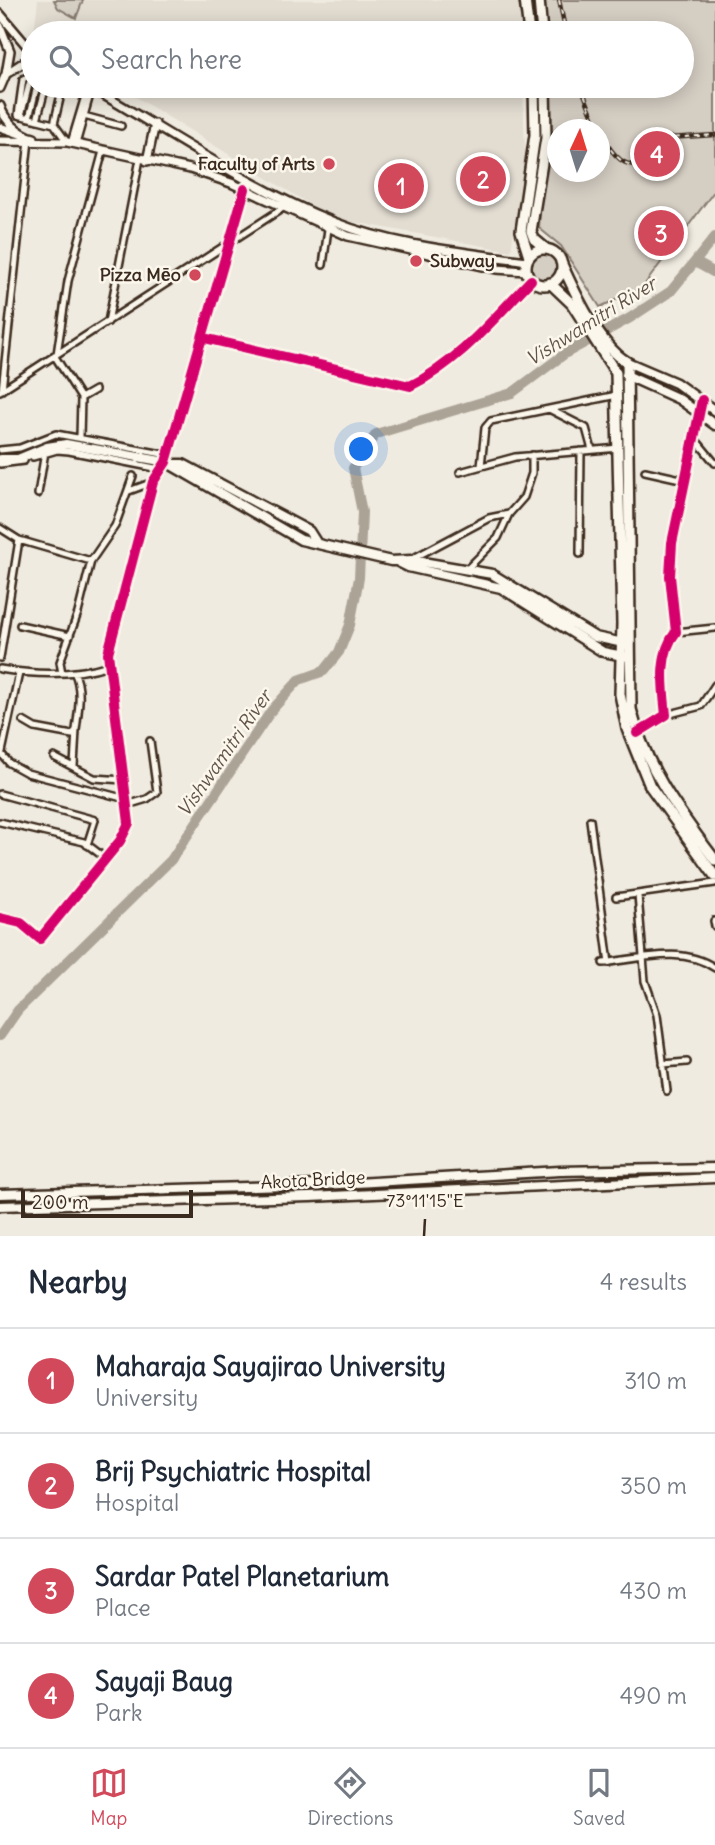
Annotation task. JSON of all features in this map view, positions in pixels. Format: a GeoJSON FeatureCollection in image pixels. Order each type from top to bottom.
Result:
{"type":"FeatureCollection","features":[{"type":"Feature","properties":{"kind":"highway"},"geometry":{"type":"LineString","coordinates":[[525,0],[527,21]]}},
{"type":"Feature","properties":{"kind":"highway"},"geometry":{"type":"LineString","coordinates":[[539,0],[540,21]]}},
{"type":"Feature","properties":{"kind":"highway"},"geometry":{"type":"LineString","coordinates":[[534,98],[535,135],[521,231],[528,267],[540,284],[550,283],[558,277],[561,262]]}},
{"type":"Feature","properties":{"kind":"highway"},"geometry":{"type":"LineString","coordinates":[[545,98],[545,138],[531,231],[534,239],[555,254],[561,262],[580,309]]}},
{"type":"Feature","properties":{"kind":"highway"},"geometry":{"type":"LineString","coordinates":[[528,267],[545,249]]}},
{"type":"Feature","properties":{"kind":"highway"},"geometry":{"type":"LineString","coordinates":[[550,283],[580,309],[613,355],[627,362],[626,643],[623,711],[641,767],[660,801],[715,876]]}},
{"type":"Feature","properties":{"kind":"highway"},"geometry":{"type":"LineString","coordinates":[[613,355],[618,395],[626,643]]}},
{"type":"Feature","properties":{"kind":"highway"},"geometry":{"type":"LineString","coordinates":[[615,371],[626,375]]}},
{"type":"Feature","properties":{"kind":"highway"},"geometry":{"type":"LineString","coordinates":[[625,657],[637,733],[667,797],[715,860]]}},
{"type":"Feature","properties":{"kind":"main road"},"geometry":{"type":"LineString","coordinates":[[0,14],[21,39]]}},
{"type":"Feature","properties":{"kind":"main road"},"geometry":{"type":"LineString","coordinates":[[0,26],[10,51],[6,74],[0,88]]}},
{"type":"Feature","properties":{"kind":"main road"},"geometry":{"type":"LineString","coordinates":[[6,74],[21,63]]}},
{"type":"Feature","properties":{"kind":"main road"},"geometry":{"type":"LineString","coordinates":[[109,98],[225,167],[334,222],[396,239],[528,267]]}},
{"type":"Feature","properties":{"kind":"main road"},"geometry":{"type":"LineString","coordinates":[[0,106],[4,117],[28,138]]}},
{"type":"Feature","properties":{"kind":"main road"},"geometry":{"type":"LineString","coordinates":[[143,160],[155,124]]}},
{"type":"Feature","properties":{"kind":"main road"},"geometry":{"type":"LineString","coordinates":[[0,127],[28,138],[71,143],[190,169],[245,189],[328,229],[367,241],[511,272],[528,267]]}},
{"type":"Feature","properties":{"kind":"main road"},"geometry":{"type":"LineString","coordinates":[[0,141],[28,138]]}},
{"type":"Feature","properties":{"kind":"main road"},"geometry":{"type":"LineString","coordinates":[[627,362],[676,383],[715,411]]}},
{"type":"Feature","properties":{"kind":"main road"},"geometry":{"type":"LineString","coordinates":[[626,375],[664,391],[715,425]]}},
{"type":"Feature","properties":{"kind":"main road"},"geometry":{"type":"LineString","coordinates":[[0,462],[47,447],[66,444],[183,464],[309,531],[320,544],[501,588],[603,652],[625,657]]}},
{"type":"Feature","properties":{"kind":"main road"},"geometry":{"type":"LineString","coordinates":[[394,561],[467,569],[502,578],[595,637],[626,643]]}},
{"type":"Feature","properties":{"kind":"main road"},"geometry":{"type":"LineString","coordinates":[[0,1194],[322,1185],[715,1168]]}},
{"type":"Feature","properties":{"kind":"main road","name":"Akota Bridge"},"geometry":{"type":"LineString","coordinates":[[0,1206],[310,1196],[715,1178]]}},
{"type":"Feature","properties":{"kind":"street"},"geometry":{"type":"LineString","coordinates":[[21,87],[17,104],[18,115],[54,124],[71,143]]}},
{"type":"Feature","properties":{"kind":"street"},"geometry":{"type":"LineString","coordinates":[[29,118],[34,98]]}},
{"type":"Feature","properties":{"kind":"street"},"geometry":{"type":"LineString","coordinates":[[37,120],[43,98]]}},
{"type":"Feature","properties":{"kind":"street"},"geometry":{"type":"LineString","coordinates":[[54,124],[60,98]]}},
{"type":"Feature","properties":{"kind":"street"},"geometry":{"type":"LineString","coordinates":[[71,143],[85,98]]}},
{"type":"Feature","properties":{"kind":"street"},"geometry":{"type":"LineString","coordinates":[[71,143],[84,116],[87,98]]}},
{"type":"Feature","properties":{"kind":"street"},"geometry":{"type":"LineString","coordinates":[[84,116],[121,126]]}},
{"type":"Feature","properties":{"kind":"street"},"geometry":{"type":"LineString","coordinates":[[1,391],[28,138]]}},
{"type":"Feature","properties":{"kind":"street"},"geometry":{"type":"LineString","coordinates":[[80,437],[81,398],[55,354],[68,281],[103,151]]}},
{"type":"Feature","properties":{"kind":"street"},"geometry":{"type":"LineString","coordinates":[[108,322],[143,160]]}},
{"type":"Feature","properties":{"kind":"street"},"geometry":{"type":"LineString","coordinates":[[0,918],[21,923],[40,939],[120,841],[130,823],[108,653],[153,482],[167,462],[245,189]]}},
{"type":"Feature","properties":{"kind":"street"},"geometry":{"type":"LineString","coordinates":[[1,391],[283,208]]}},
{"type":"Feature","properties":{"kind":"street"},"geometry":{"type":"LineString","coordinates":[[323,265],[328,229]]}},
{"type":"Feature","properties":{"kind":"street"},"geometry":{"type":"LineString","coordinates":[[204,338],[410,386],[436,373],[465,348],[528,267]]}},
{"type":"Feature","properties":{"kind":"street"},"geometry":{"type":"LineString","coordinates":[[81,398],[95,390]]}},
{"type":"Feature","properties":{"kind":"street"},"geometry":{"type":"LineString","coordinates":[[481,466],[487,423],[618,395]]}},
{"type":"Feature","properties":{"kind":"street"},"geometry":{"type":"LineString","coordinates":[[676,632],[673,627],[670,565],[702,400]]}},
{"type":"Feature","properties":{"kind":"street"},"geometry":{"type":"LineString","coordinates":[[549,409],[581,424],[592,450]]}},
{"type":"Feature","properties":{"kind":"street"},"geometry":{"type":"LineString","coordinates":[[0,450],[20,448],[56,434],[80,437],[167,462]]}},
{"type":"Feature","properties":{"kind":"street"},"geometry":{"type":"LineString","coordinates":[[696,440],[715,463]]}},
{"type":"Feature","properties":{"kind":"street"},"geometry":{"type":"LineString","coordinates":[[460,472],[532,455],[618,448]]}},
{"type":"Feature","properties":{"kind":"street"},"geometry":{"type":"LineString","coordinates":[[0,462],[15,464],[45,452],[69,451],[167,462]]}},
{"type":"Feature","properties":{"kind":"street"},"geometry":{"type":"LineString","coordinates":[[580,554],[581,451]]}},
{"type":"Feature","properties":{"kind":"street"},"geometry":{"type":"LineString","coordinates":[[38,494],[45,452]]}},
{"type":"Feature","properties":{"kind":"street"},"geometry":{"type":"LineString","coordinates":[[467,569],[498,538],[509,514],[524,497],[532,473],[532,455]]}},
{"type":"Feature","properties":{"kind":"street"},"geometry":{"type":"LineString","coordinates":[[645,471],[685,480]]}},
{"type":"Feature","properties":{"kind":"street"},"geometry":{"type":"LineString","coordinates":[[62,673],[60,662],[91,561],[115,526],[133,476]]}},
{"type":"Feature","properties":{"kind":"street"},"geometry":{"type":"LineString","coordinates":[[129,491],[153,482]]}},
{"type":"Feature","properties":{"kind":"street"},"geometry":{"type":"LineString","coordinates":[[409,561],[489,518],[509,514]]}},
{"type":"Feature","properties":{"kind":"street"},"geometry":{"type":"LineString","coordinates":[[0,528],[19,540],[91,561]]}},
{"type":"Feature","properties":{"kind":"street"},"geometry":{"type":"LineString","coordinates":[[0,657],[19,540]]}},
{"type":"Feature","properties":{"kind":"street"},"geometry":{"type":"LineString","coordinates":[[20,625],[70,636]]}},
{"type":"Feature","properties":{"kind":"street"},"geometry":{"type":"LineString","coordinates":[[666,715],[667,644],[676,632],[715,628]]}},
{"type":"Feature","properties":{"kind":"street"},"geometry":{"type":"LineString","coordinates":[[0,669],[19,673],[62,673],[109,665]]}},
{"type":"Feature","properties":{"kind":"street"},"geometry":{"type":"LineString","coordinates":[[74,672],[78,680],[74,766]]}},
{"type":"Feature","properties":{"kind":"street"},"geometry":{"type":"LineString","coordinates":[[19,673],[1,752],[9,763],[27,773],[127,802],[147,799],[157,792],[150,741]]}},
{"type":"Feature","properties":{"kind":"street"},"geometry":{"type":"LineString","coordinates":[[637,733],[666,715],[701,706],[715,685]]}},
{"type":"Feature","properties":{"kind":"street"},"geometry":{"type":"LineString","coordinates":[[23,721],[63,735],[72,735],[76,730]]}},
{"type":"Feature","properties":{"kind":"street"},"geometry":{"type":"LineString","coordinates":[[54,757],[94,778],[124,780]]}},
{"type":"Feature","properties":{"kind":"street"},"geometry":{"type":"LineString","coordinates":[[0,794],[94,820],[88,845]]}},
{"type":"Feature","properties":{"kind":"street"},"geometry":{"type":"LineString","coordinates":[[590,820],[606,963],[693,956],[715,968]]}},
{"type":"Feature","properties":{"kind":"street"},"geometry":{"type":"LineString","coordinates":[[0,822],[88,845],[105,858]]}},
{"type":"Feature","properties":{"kind":"street"},"geometry":{"type":"LineString","coordinates":[[617,898],[715,883]]}},
{"type":"Feature","properties":{"kind":"street"},"geometry":{"type":"LineString","coordinates":[[638,895],[645,981],[657,1015],[667,1091]]}},
{"type":"Feature","properties":{"kind":"street"},"geometry":{"type":"LineString","coordinates":[[663,1064],[687,1062]]}},
{"type":"Feature","properties":{"kind":"shaded area"},"geometry":{"type":"Polygon","coordinates":[[[38,0],[520,0],[521,21],[35,21],[38,0]]]}},
{"type":"Feature","properties":{"kind":"shaded area"},"geometry":{"type":"Polygon","coordinates":[[[54,0],[83,0],[76,18],[58,8],[54,0]]]}},
{"type":"Feature","properties":{"kind":"shaded area"},"geometry":{"type":"Polygon","coordinates":[[[545,0],[715,0],[715,190],[642,288],[600,307],[561,246],[539,228],[547,98],[694,98],[694,21],[546,21],[545,0]]]}},
{"type":"Feature","properties":{"kind":"shaded area"},"geometry":{"type":"Polygon","coordinates":[[[137,98],[523,98],[525,155],[511,251],[332,218],[137,98]]]}},
{"type":"Feature","properties":{"kind":"shaded area"},"geometry":{"type":"Polygon","coordinates":[[[544,254],[553,258],[557,267],[553,276],[544,280],[535,276],[531,267],[535,258],[544,254]]]}},
{"type":"Feature","properties":{"kind":"waterway","name":"Vishwamitri River"},"geometry":{"type":"LineString","coordinates":[[0,1036],[18,1010],[171,860],[271,711],[299,680],[324,671],[339,652],[350,625],[359,578],[362,512],[353,468],[376,434],[512,393],[566,353],[630,318],[671,291],[715,237]]}},
{"type":"Feature","properties":{"kind":"waterway"},"geometry":{"type":"LineString","coordinates":[[695,262],[715,273]]}},
{"type":"Feature","properties":{"kind":"railway"},"geometry":{"type":"LineString","coordinates":[[559,0],[563,21]]}},
{"type":"Feature","properties":{"kind":"railway"},"geometry":{"type":"LineString","coordinates":[[586,98],[596,124],[613,152],[622,161],[633,165],[644,161],[668,138],[715,135]]}},
{"type":"Feature","properties":{"kind":"cycle path"},"geometry":{"type":"LineString","coordinates":[[0,918],[21,923],[40,939],[120,841],[129,823],[108,653],[153,482],[166,462],[245,189]]}},
{"type":"Feature","properties":{"kind":"cycle path"},"geometry":{"type":"LineString","coordinates":[[204,338],[410,386],[460,352],[531,280]]}},
{"type":"Feature","properties":{"kind":"cycle path"},"geometry":{"type":"LineString","coordinates":[[637,733],[666,715],[664,661],[666,650],[676,632],[670,576],[672,543],[702,400]]}},
{"type":"Feature","properties":{"kind":"place","name":"Sayaji Baug"},"geometry":{"type":"Point","coordinates":[657,154]}},
{"type":"Feature","properties":{"kind":"place","name":"Faculty of Arts"},"geometry":{"type":"Point","coordinates":[329,164]}},
{"type":"Feature","properties":{"kind":"place","name":"Brij Psychiatric Hospital"},"geometry":{"type":"Point","coordinates":[483,179]}},
{"type":"Feature","properties":{"kind":"place","name":"Maharaja Sayajirao University"},"geometry":{"type":"Point","coordinates":[401,186]}},
{"type":"Feature","properties":{"kind":"place","name":"Sardar Patel Planetarium"},"geometry":{"type":"Point","coordinates":[661,233]}},
{"type":"Feature","properties":{"kind":"place","name":"Subway"},"geometry":{"type":"Point","coordinates":[416,261]}},
{"type":"Feature","properties":{"kind":"place","name":"Pizza Mēo"},"geometry":{"type":"Point","coordinates":[195,275]}}]}
